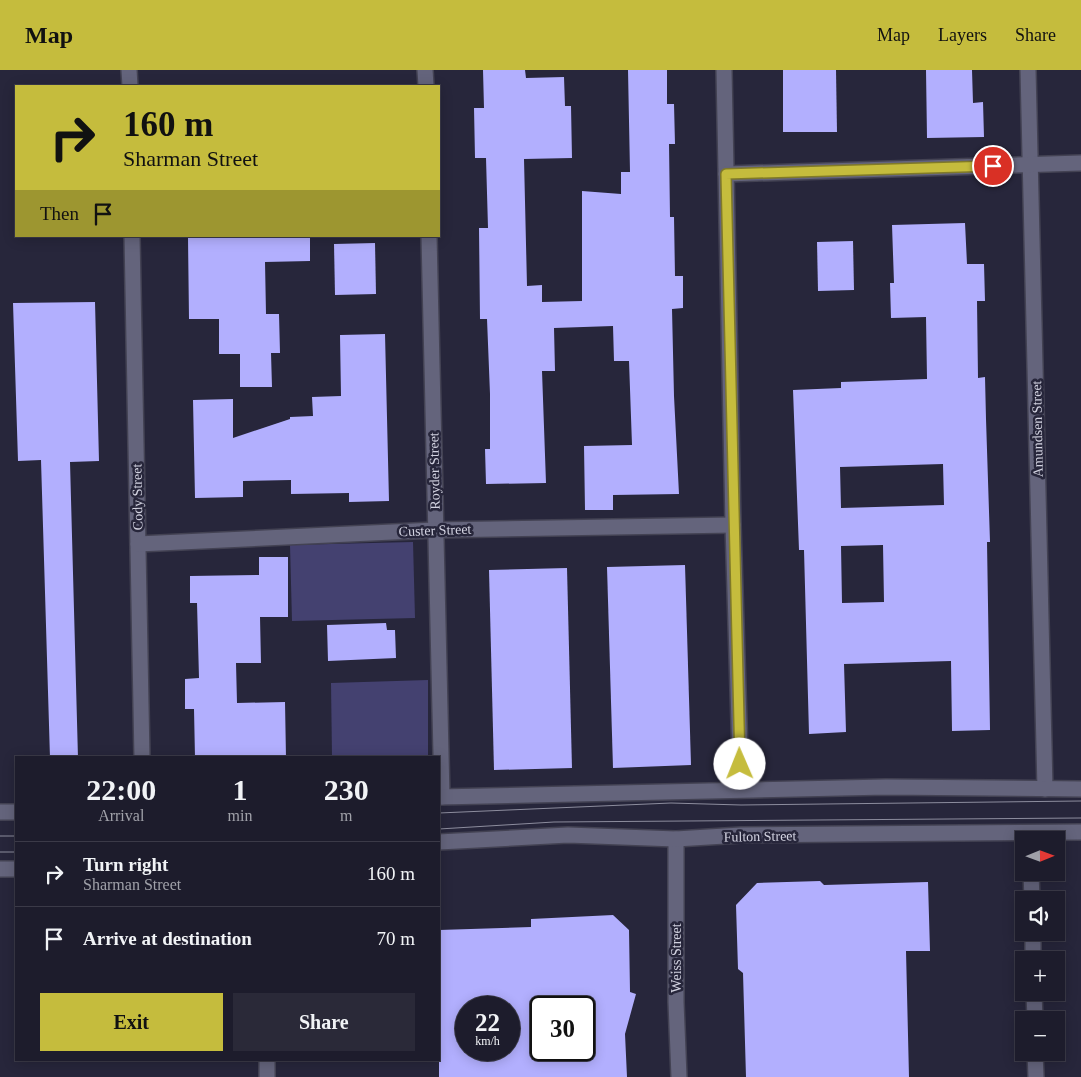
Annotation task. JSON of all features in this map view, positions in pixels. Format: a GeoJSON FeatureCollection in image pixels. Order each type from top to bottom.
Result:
{"type":"FeatureCollection","features":[{"type":"Feature","properties":{"kind":"street"},"geometry":{"type":"LineString","coordinates":[[129,70],[130,85]]}},
{"type":"Feature","properties":{"kind":"street"},"geometry":{"type":"LineString","coordinates":[[425,70],[426,85]]}},
{"type":"Feature","properties":{"kind":"street"},"geometry":{"type":"LineString","coordinates":[[724,70],[733,524],[741,789]]}},
{"type":"Feature","properties":{"kind":"street","name":"Amundsen Street"},"geometry":{"type":"LineString","coordinates":[[1028,70],[1045,788]]}},
{"type":"Feature","properties":{"kind":"street"},"geometry":{"type":"LineString","coordinates":[[726,174],[1081,163]]}},
{"type":"Feature","properties":{"kind":"street","name":"Cody Street"},"geometry":{"type":"LineString","coordinates":[[132,237],[142,756]]}},
{"type":"Feature","properties":{"kind":"street","name":"Royder Street"},"geometry":{"type":"LineString","coordinates":[[429,237],[439,756]]}},
{"type":"Feature","properties":{"kind":"street","name":"Custer Street"},"geometry":{"type":"LineString","coordinates":[[138,544],[436,530],[733,524]]}},
{"type":"Feature","properties":{"kind":"street"},"geometry":{"type":"LineString","coordinates":[[440,797],[741,789],[1081,789]]}},
{"type":"Feature","properties":{"kind":"street"},"geometry":{"type":"LineString","coordinates":[[0,812],[15,812]]}},
{"type":"Feature","properties":{"kind":"street","name":"Fulton Street"},"geometry":{"type":"LineString","coordinates":[[1065,833],[1081,832]]}},
{"type":"Feature","properties":{"kind":"street","name":"Fulton Street"},"geometry":{"type":"LineString","coordinates":[[440,842],[568,836],[676,839],[742,835],[1015,836]]}},
{"type":"Feature","properties":{"kind":"street","name":"Weiss Street"},"geometry":{"type":"LineString","coordinates":[[676,839],[676,1002],[679,1077]]}},
{"type":"Feature","properties":{"kind":"street"},"geometry":{"type":"LineString","coordinates":[[0,869],[15,869]]}},
{"type":"Feature","properties":{"kind":"street"},"geometry":{"type":"LineString","coordinates":[[267,1061],[267,1077]]}},
{"type":"Feature","properties":{"kind":"street"},"geometry":{"type":"LineString","coordinates":[[1035,1061],[1036,1077]]}},
{"type":"Feature","properties":{"kind":"shaded area"},"geometry":{"type":"Polygon","coordinates":[[[413,542],[415,618],[292,621],[290,545],[413,542]]]}},
{"type":"Feature","properties":{"kind":"shaded area"},"geometry":{"type":"Polygon","coordinates":[[[428,680],[428,756],[332,756],[331,683],[428,680]]]}},
{"type":"Feature","properties":{"kind":"building"},"geometry":{"type":"Polygon","coordinates":[[[483,70],[525,70],[526,78],[564,77],[565,106],[571,106],[572,158],[524,159],[527,286],[542,285],[542,302],[582,301],[582,191],[621,194],[621,172],[630,172],[628,70],[667,70],[667,104],[674,104],[675,144],[669,144],[670,217],[674,217],[675,276],[683,276],[683,308],[672,309],[679,494],[613,495],[613,510],[585,510],[584,446],[632,445],[629,361],[614,361],[613,326],[554,328],[555,371],[542,371],[546,483],[486,484],[485,449],[490,449],[490,394],[487,319],[480,319],[479,228],[488,228],[486,158],[475,158],[474,108],[484,108],[483,70]]]}},
{"type":"Feature","properties":{"kind":"building"},"geometry":{"type":"Polygon","coordinates":[[[783,70],[836,70],[837,132],[783,132],[783,70]]]}},
{"type":"Feature","properties":{"kind":"building"},"geometry":{"type":"Polygon","coordinates":[[[926,70],[972,70],[973,103],[983,102],[984,137],[927,138],[926,70]]]}},
{"type":"Feature","properties":{"kind":"building"},"geometry":{"type":"Polygon","coordinates":[[[965,223],[967,264],[984,264],[985,301],[977,301],[978,378],[985,377],[990,542],[987,542],[990,730],[952,731],[951,661],[844,664],[846,732],[809,734],[804,550],[799,550],[793,390],[841,388],[841,382],[927,379],[926,317],[891,318],[890,283],[894,283],[892,225],[965,223]],[[943,464],[840,467],[841,508],[944,505],[943,464]],[[883,545],[841,546],[842,603],[884,602],[883,545]]]}},
{"type":"Feature","properties":{"kind":"building"},"geometry":{"type":"Polygon","coordinates":[[[310,237],[310,261],[265,262],[266,314],[279,314],[280,353],[271,353],[272,387],[240,387],[240,354],[219,354],[219,319],[189,319],[188,238],[310,237]]]}},
{"type":"Feature","properties":{"kind":"building"},"geometry":{"type":"Polygon","coordinates":[[[853,241],[854,290],[818,291],[817,242],[853,241]]]}},
{"type":"Feature","properties":{"kind":"building"},"geometry":{"type":"Polygon","coordinates":[[[375,243],[376,294],[335,295],[334,244],[375,243]]]}},
{"type":"Feature","properties":{"kind":"building"},"geometry":{"type":"Polygon","coordinates":[[[95,302],[99,461],[70,462],[78,756],[50,756],[41,460],[18,461],[13,303],[95,302]]]}},
{"type":"Feature","properties":{"kind":"building"},"geometry":{"type":"Polygon","coordinates":[[[385,334],[389,501],[349,502],[349,493],[291,494],[291,480],[243,481],[243,497],[195,498],[193,400],[233,399],[233,438],[290,419],[290,417],[313,416],[312,397],[341,396],[340,335],[385,334]]]}},
{"type":"Feature","properties":{"kind":"building"},"geometry":{"type":"Polygon","coordinates":[[[259,557],[288,557],[288,617],[260,617],[261,663],[236,663],[237,703],[285,702],[286,756],[195,756],[194,709],[185,709],[185,679],[199,678],[197,603],[190,603],[190,576],[259,575],[259,557]]]}},
{"type":"Feature","properties":{"kind":"building"},"geometry":{"type":"Polygon","coordinates":[[[685,565],[691,765],[613,768],[607,567],[685,565]]]}},
{"type":"Feature","properties":{"kind":"building"},"geometry":{"type":"Polygon","coordinates":[[[567,568],[572,768],[494,770],[489,570],[567,568]]]}},
{"type":"Feature","properties":{"kind":"building"},"geometry":{"type":"Polygon","coordinates":[[[386,623],[387,630],[395,630],[396,658],[328,661],[327,625],[386,623]]]}},
{"type":"Feature","properties":{"kind":"building"},"geometry":{"type":"Polygon","coordinates":[[[820,881],[824,885],[928,882],[930,951],[906,951],[909,1077],[746,1077],[743,973],[738,969],[736,905],[757,883],[820,881]]]}},
{"type":"Feature","properties":{"kind":"building"},"geometry":{"type":"Polygon","coordinates":[[[613,915],[629,930],[630,992],[636,994],[625,1034],[627,1077],[439,1077],[440,930],[531,927],[531,919],[613,915]]]}},
{"type":"Feature","properties":{"kind":"tram line"},"geometry":{"type":"LineString","coordinates":[[440,813],[671,803],[741,805],[1081,801]]}},
{"type":"Feature","properties":{"kind":"tram line"},"geometry":{"type":"LineString","coordinates":[[440,829],[554,822],[1081,818]]}},
{"type":"Feature","properties":{"kind":"tram line"},"geometry":{"type":"LineString","coordinates":[[0,836],[15,836]]}},
{"type":"Feature","properties":{"kind":"tram line"},"geometry":{"type":"LineString","coordinates":[[0,852],[15,852]]}},
{"type":"Feature","properties":{"kind":"route"},"geometry":{"type":"LineString","coordinates":[[740,764],[726,174],[993,166]]}}]}
